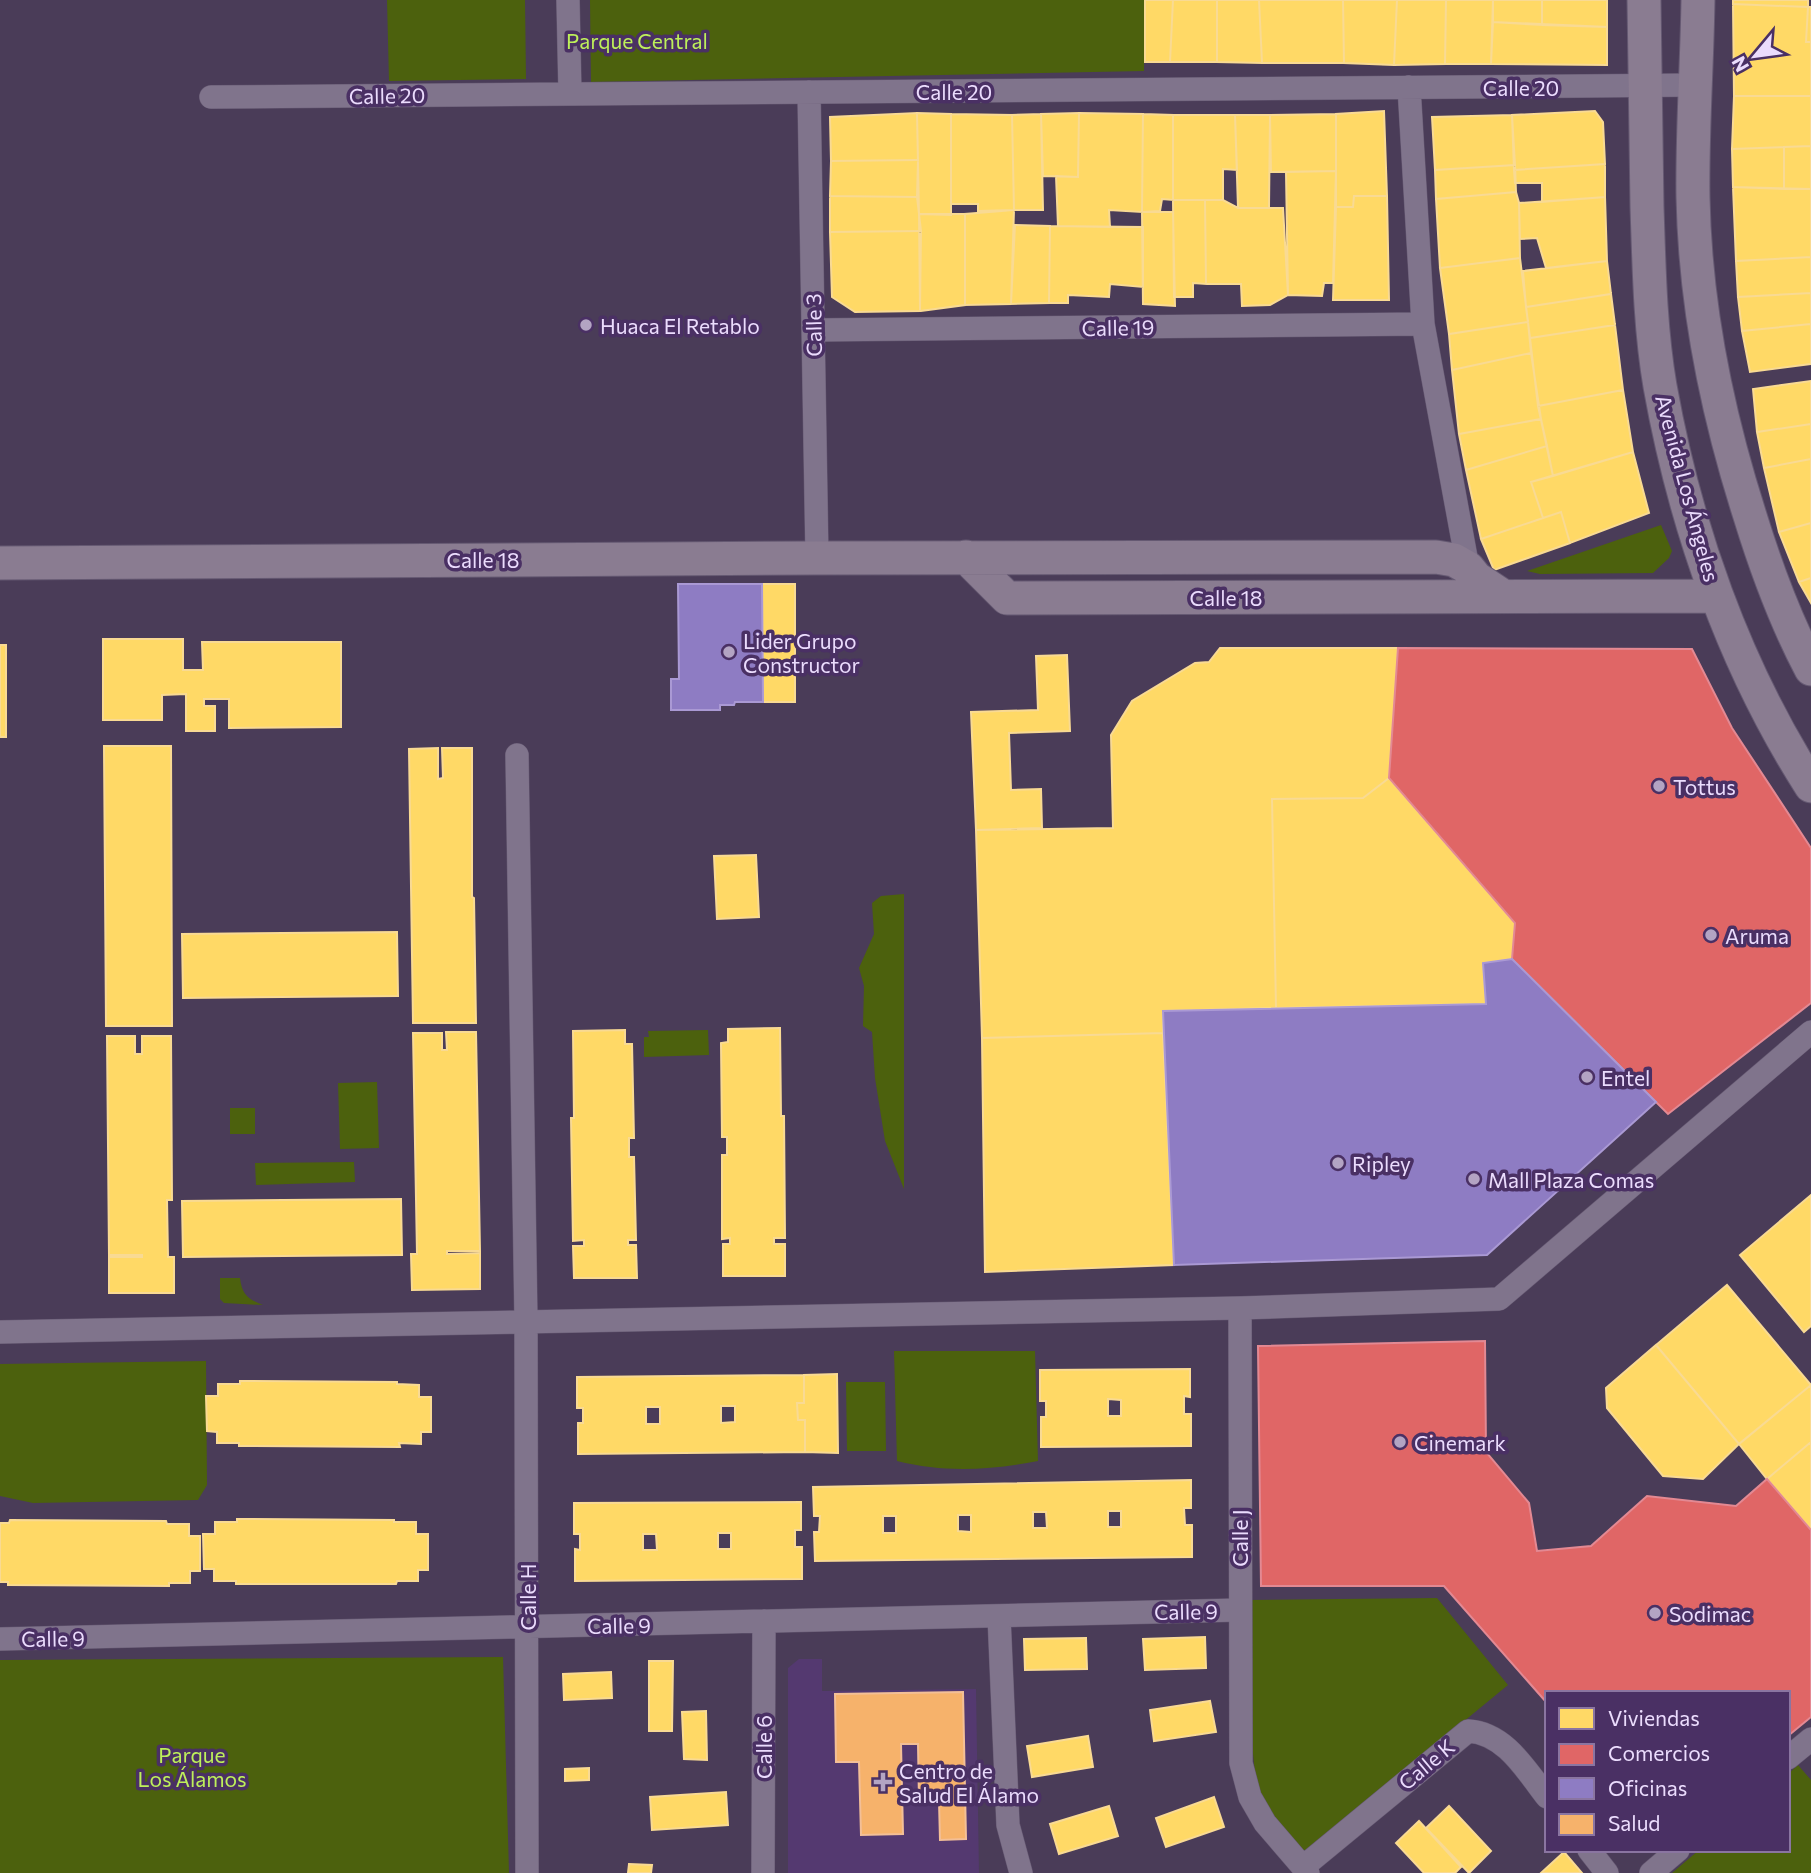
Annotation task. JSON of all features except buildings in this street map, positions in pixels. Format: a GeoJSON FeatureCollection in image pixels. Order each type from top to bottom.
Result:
{"type":"FeatureCollection","features":[{"type":"Feature","properties":{"kind":"street"},"geometry":{"type":"LineString","coordinates":[[568,0],[570,94]]}},
{"type":"Feature","properties":{"kind":"street","name":"Avenida Los Ángeles"},"geometry":{"type":"LineString","coordinates":[[1644,0],[1649,268],[1660,385],[1684,490],[1717,596],[1744,662],[1790,752],[1811,786]]}},
{"type":"Feature","properties":{"kind":"street"},"geometry":{"type":"LineString","coordinates":[[1698,0],[1693,198],[1704,330],[1713,382],[1766,568],[1797,643],[1811,669]]}},
{"type":"Feature","properties":{"kind":"street","name":"Calle 20"},"geometry":{"type":"LineString","coordinates":[[211,97],[1697,85]]}},
{"type":"Feature","properties":{"kind":"street"},"geometry":{"type":"LineString","coordinates":[[1409,88],[1423,324],[1468,568]]}},
{"type":"Feature","properties":{"kind":"street","name":"Calle 3"},"geometry":{"type":"LineString","coordinates":[[809,92],[817,558]]}},
{"type":"Feature","properties":{"kind":"street","name":"Calle 19"},"geometry":{"type":"LineString","coordinates":[[814,330],[1423,324]]}},
{"type":"Feature","properties":{"kind":"street","name":"Calle 18"},"geometry":{"type":"LineString","coordinates":[[966,557],[1007,598],[1717,596]]}},
{"type":"Feature","properties":{"kind":"street","name":"Calle 18"},"geometry":{"type":"LineString","coordinates":[[0,563],[1436,557],[1454,560],[1468,568],[1482,582],[1503,596]]}},
{"type":"Feature","properties":{"kind":"street","name":"Calle H"},"geometry":{"type":"LineString","coordinates":[[517,755],[526,1322],[527,1873]]}},
{"type":"Feature","properties":{"kind":"street"},"geometry":{"type":"LineString","coordinates":[[0,1332],[1240,1308],[1499,1299],[1811,1032]]}},
{"type":"Feature","properties":{"kind":"street","name":"Calle J"},"geometry":{"type":"LineString","coordinates":[[1240,1308],[1241,1763],[1250,1797],[1265,1823],[1306,1870]]}},
{"type":"Feature","properties":{"kind":"street","name":"Calle 9"},"geometry":{"type":"LineString","coordinates":[[0,1639],[1239,1610]]}},
{"type":"Feature","properties":{"kind":"street"},"geometry":{"type":"LineString","coordinates":[[999,1616],[1008,1825],[1018,1870]]}},
{"type":"Feature","properties":{"kind":"street","name":"Calle 6"},"geometry":{"type":"LineString","coordinates":[[763,1873],[764,1621]]}},
{"type":"Feature","properties":{"kind":"street","name":"Calle K"},"geometry":{"type":"LineString","coordinates":[[1306,1870],[1468,1731],[1492,1736],[1511,1752],[1545,1794]]}},
{"type":"Feature","properties":{"kind":"street"},"geometry":{"type":"LineString","coordinates":[[1790,1756],[1811,1739]]}},
{"type":"Feature","properties":{"kind":"street"},"geometry":{"type":"LineString","coordinates":[[1591,1852],[1607,1873]]}},
{"type":"Feature","properties":{"kind":"street"},"geometry":{"type":"LineString","coordinates":[[1651,1873],[1676,1852]]}},
{"type":"Feature","properties":{"kind":"shaded area","name":"Centro de Salud El Álamo"},"geometry":{"type":"Polygon","coordinates":[[[799,1659],[822,1659],[822,1691],[976,1689],[979,1873],[788,1873],[788,1668],[799,1659]]]}},
{"type":"Feature","properties":{"kind":"green space"},"geometry":{"type":"Polygon","coordinates":[[[387,0],[525,0],[526,79],[389,81],[387,0]]]}},
{"type":"Feature","properties":{"kind":"green space","name":"Parque Central"},"geometry":{"type":"Polygon","coordinates":[[[590,0],[1145,0],[1144,71],[591,82],[590,0]]]}},
{"type":"Feature","properties":{"kind":"green space"},"geometry":{"type":"Polygon","coordinates":[[[1661,525],[1672,551],[1669,558],[1653,573],[1540,574],[1527,571],[1661,525]]]}},
{"type":"Feature","properties":{"kind":"green space"},"geometry":{"type":"Polygon","coordinates":[[[904,894],[904,1189],[885,1141],[875,1078],[872,1032],[863,1026],[864,986],[859,968],[874,934],[872,903],[881,896],[904,894]]]}},
{"type":"Feature","properties":{"kind":"green space"},"geometry":{"type":"Polygon","coordinates":[[[708,1030],[709,1055],[644,1057],[644,1037],[649,1037],[648,1031],[708,1030]]]}},
{"type":"Feature","properties":{"kind":"green space"},"geometry":{"type":"Polygon","coordinates":[[[377,1082],[379,1148],[340,1149],[338,1083],[377,1082]]]}},
{"type":"Feature","properties":{"kind":"green space"},"geometry":{"type":"Polygon","coordinates":[[[230,1108],[255,1108],[255,1134],[230,1134],[230,1108]]]}},
{"type":"Feature","properties":{"kind":"green space"},"geometry":{"type":"Polygon","coordinates":[[[354,1162],[355,1182],[256,1185],[255,1163],[354,1162]]]}},
{"type":"Feature","properties":{"kind":"green space"},"geometry":{"type":"Polygon","coordinates":[[[220,1278],[240,1278],[242,1289],[247,1296],[263,1305],[224,1303],[220,1299],[220,1278]]]}},
{"type":"Feature","properties":{"kind":"green space"},"geometry":{"type":"Polygon","coordinates":[[[894,1351],[1035,1351],[1038,1461],[950,1469],[897,1461],[894,1351]]]}},
{"type":"Feature","properties":{"kind":"green space"},"geometry":{"type":"Polygon","coordinates":[[[206,1361],[207,1485],[198,1500],[33,1503],[0,1496],[0,1364],[206,1361]]]}},
{"type":"Feature","properties":{"kind":"green space"},"geometry":{"type":"Polygon","coordinates":[[[846,1382],[885,1382],[886,1451],[847,1451],[846,1382]]]}},
{"type":"Feature","properties":{"kind":"green space"},"geometry":{"type":"Polygon","coordinates":[[[1437,1598],[1508,1685],[1305,1852],[1274,1818],[1257,1793],[1247,1693],[1246,1600],[1437,1598]]]}},
{"type":"Feature","properties":{"kind":"green space","name":"Parque Los Álamos"},"geometry":{"type":"Polygon","coordinates":[[[503,1657],[509,1873],[0,1873],[0,1660],[503,1657]]]}},
{"type":"Feature","properties":{"kind":"green space"},"geometry":{"type":"Polygon","coordinates":[[[1798,1765],[1811,1780],[1811,1873],[1672,1873],[1697,1852],[1790,1852],[1790,1772],[1798,1765]]]}},
{"type":"Feature","properties":{"kind":"place","name":"Huaca El Retablo"},"geometry":{"type":"Point","coordinates":[586,325]}},
{"type":"Feature","properties":{"kind":"place","name":"Lider Grupo Constructor"},"geometry":{"type":"Point","coordinates":[729,652]}},
{"type":"Feature","properties":{"kind":"place","name":"Tottus"},"geometry":{"type":"Point","coordinates":[1659,786]}},
{"type":"Feature","properties":{"kind":"place","name":"Aruma"},"geometry":{"type":"Point","coordinates":[1711,935]}},
{"type":"Feature","properties":{"kind":"place","name":"Entel"},"geometry":{"type":"Point","coordinates":[1587,1077]}},
{"type":"Feature","properties":{"kind":"place","name":"Ripley"},"geometry":{"type":"Point","coordinates":[1338,1163]}},
{"type":"Feature","properties":{"kind":"place","name":"Mall Plaza Comas"},"geometry":{"type":"Point","coordinates":[1474,1179]}},
{"type":"Feature","properties":{"kind":"place","name":"Cinemark"},"geometry":{"type":"Point","coordinates":[1400,1442]}},
{"type":"Feature","properties":{"kind":"place","name":"Sodimac"},"geometry":{"type":"Point","coordinates":[1655,1613]}},
{"type":"Feature","properties":{"kind":"place","name":"Centro de Salud El Álamo"},"geometry":{"type":"Point","coordinates":[883,1782]}}]}
